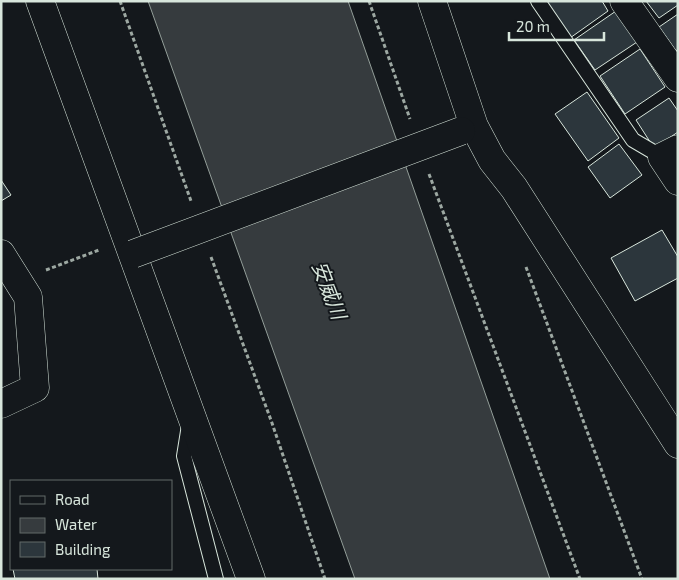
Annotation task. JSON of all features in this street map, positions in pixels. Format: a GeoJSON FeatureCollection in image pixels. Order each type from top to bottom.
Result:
{"type":"FeatureCollection","features":[{"type":"Feature","properties":{"kind":"street"},"geometry":{"type":"LineString","coordinates":[[40,1],[251,579]]}},
{"type":"Feature","properties":{"kind":"street"},"geometry":{"type":"LineString","coordinates":[[432,1],[468,129],[514,188],[678,444]]}},
{"type":"Feature","properties":{"kind":"street"},"geometry":{"type":"LineString","coordinates":[[624,1],[678,78]]}},
{"type":"Feature","properties":{"kind":"street"},"geometry":{"type":"LineString","coordinates":[[130,247],[468,129]]}},
{"type":"Feature","properties":{"kind":"street"},"geometry":{"type":"LineString","coordinates":[[670,153],[678,181]]}},
{"type":"Feature","properties":{"kind":"street"},"geometry":{"type":"LineString","coordinates":[[1,254],[28,298],[35,388],[1,404]]}},
{"type":"Feature","properties":{"kind":"lane"},"geometry":{"type":"LineString","coordinates":[[538,1],[632,140],[670,153]]}},
{"type":"Feature","properties":{"kind":"lane"},"geometry":{"type":"LineString","coordinates":[[191,412],[184,456],[216,579]]}},
{"type":"Feature","properties":{"kind":"path"},"geometry":{"type":"LineString","coordinates":[[120,1],[192,204]]}},
{"type":"Feature","properties":{"kind":"path"},"geometry":{"type":"LineString","coordinates":[[369,1],[410,119]]}},
{"type":"Feature","properties":{"kind":"path"},"geometry":{"type":"LineString","coordinates":[[426,165],[580,579]]}},
{"type":"Feature","properties":{"kind":"path"},"geometry":{"type":"LineString","coordinates":[[18,280],[130,247]]}},
{"type":"Feature","properties":{"kind":"path"},"geometry":{"type":"LineString","coordinates":[[209,249],[275,432],[325,579]]}},
{"type":"Feature","properties":{"kind":"path"},"geometry":{"type":"LineString","coordinates":[[526,266],[642,579]]}},
{"type":"Feature","properties":{"kind":"water","name":"安威川"},"geometry":{"type":"Polygon","coordinates":[[[148,1],[348,1],[550,579],[355,579],[148,1]]]}},
{"type":"Feature","properties":{"kind":"building"},"geometry":{"type":"Polygon","coordinates":[[[546,1],[602,1],[608,11],[570,38],[546,1]]]}},
{"type":"Feature","properties":{"kind":"building"},"geometry":{"type":"Polygon","coordinates":[[[646,1],[678,1],[678,5],[659,18],[646,1]]]}},
{"type":"Feature","properties":{"kind":"building"},"geometry":{"type":"Polygon","coordinates":[[[616,11],[637,42],[595,70],[574,40],[616,11]]]}},
{"type":"Feature","properties":{"kind":"building"},"geometry":{"type":"Polygon","coordinates":[[[678,14],[678,49],[676,51],[659,27],[678,14]]]}},
{"type":"Feature","properties":{"kind":"building"},"geometry":{"type":"Polygon","coordinates":[[[640,49],[665,87],[625,114],[600,76],[640,49]]]}},
{"type":"Feature","properties":{"kind":"building"},"geometry":{"type":"Polygon","coordinates":[[[587,92],[619,138],[588,161],[555,114],[587,92]]]}},
{"type":"Feature","properties":{"kind":"building"},"geometry":{"type":"Polygon","coordinates":[[[669,98],[678,111],[678,132],[654,148],[636,120],[669,98]]]}},
{"type":"Feature","properties":{"kind":"building"},"geometry":{"type":"Polygon","coordinates":[[[619,144],[642,175],[610,198],[588,167],[619,144]]]}},
{"type":"Feature","properties":{"kind":"building"},"geometry":{"type":"Polygon","coordinates":[[[1,180],[11,195],[1,201],[1,180]]]}},
{"type":"Feature","properties":{"kind":"building"},"geometry":{"type":"Polygon","coordinates":[[[662,230],[678,257],[678,278],[635,301],[611,258],[662,230]]]}},
{"type":"Feature","properties":{"kind":"building"},"geometry":{"type":"Polygon","coordinates":[[[13,570],[97,570],[98,579],[15,579],[13,570]]]}}]}
